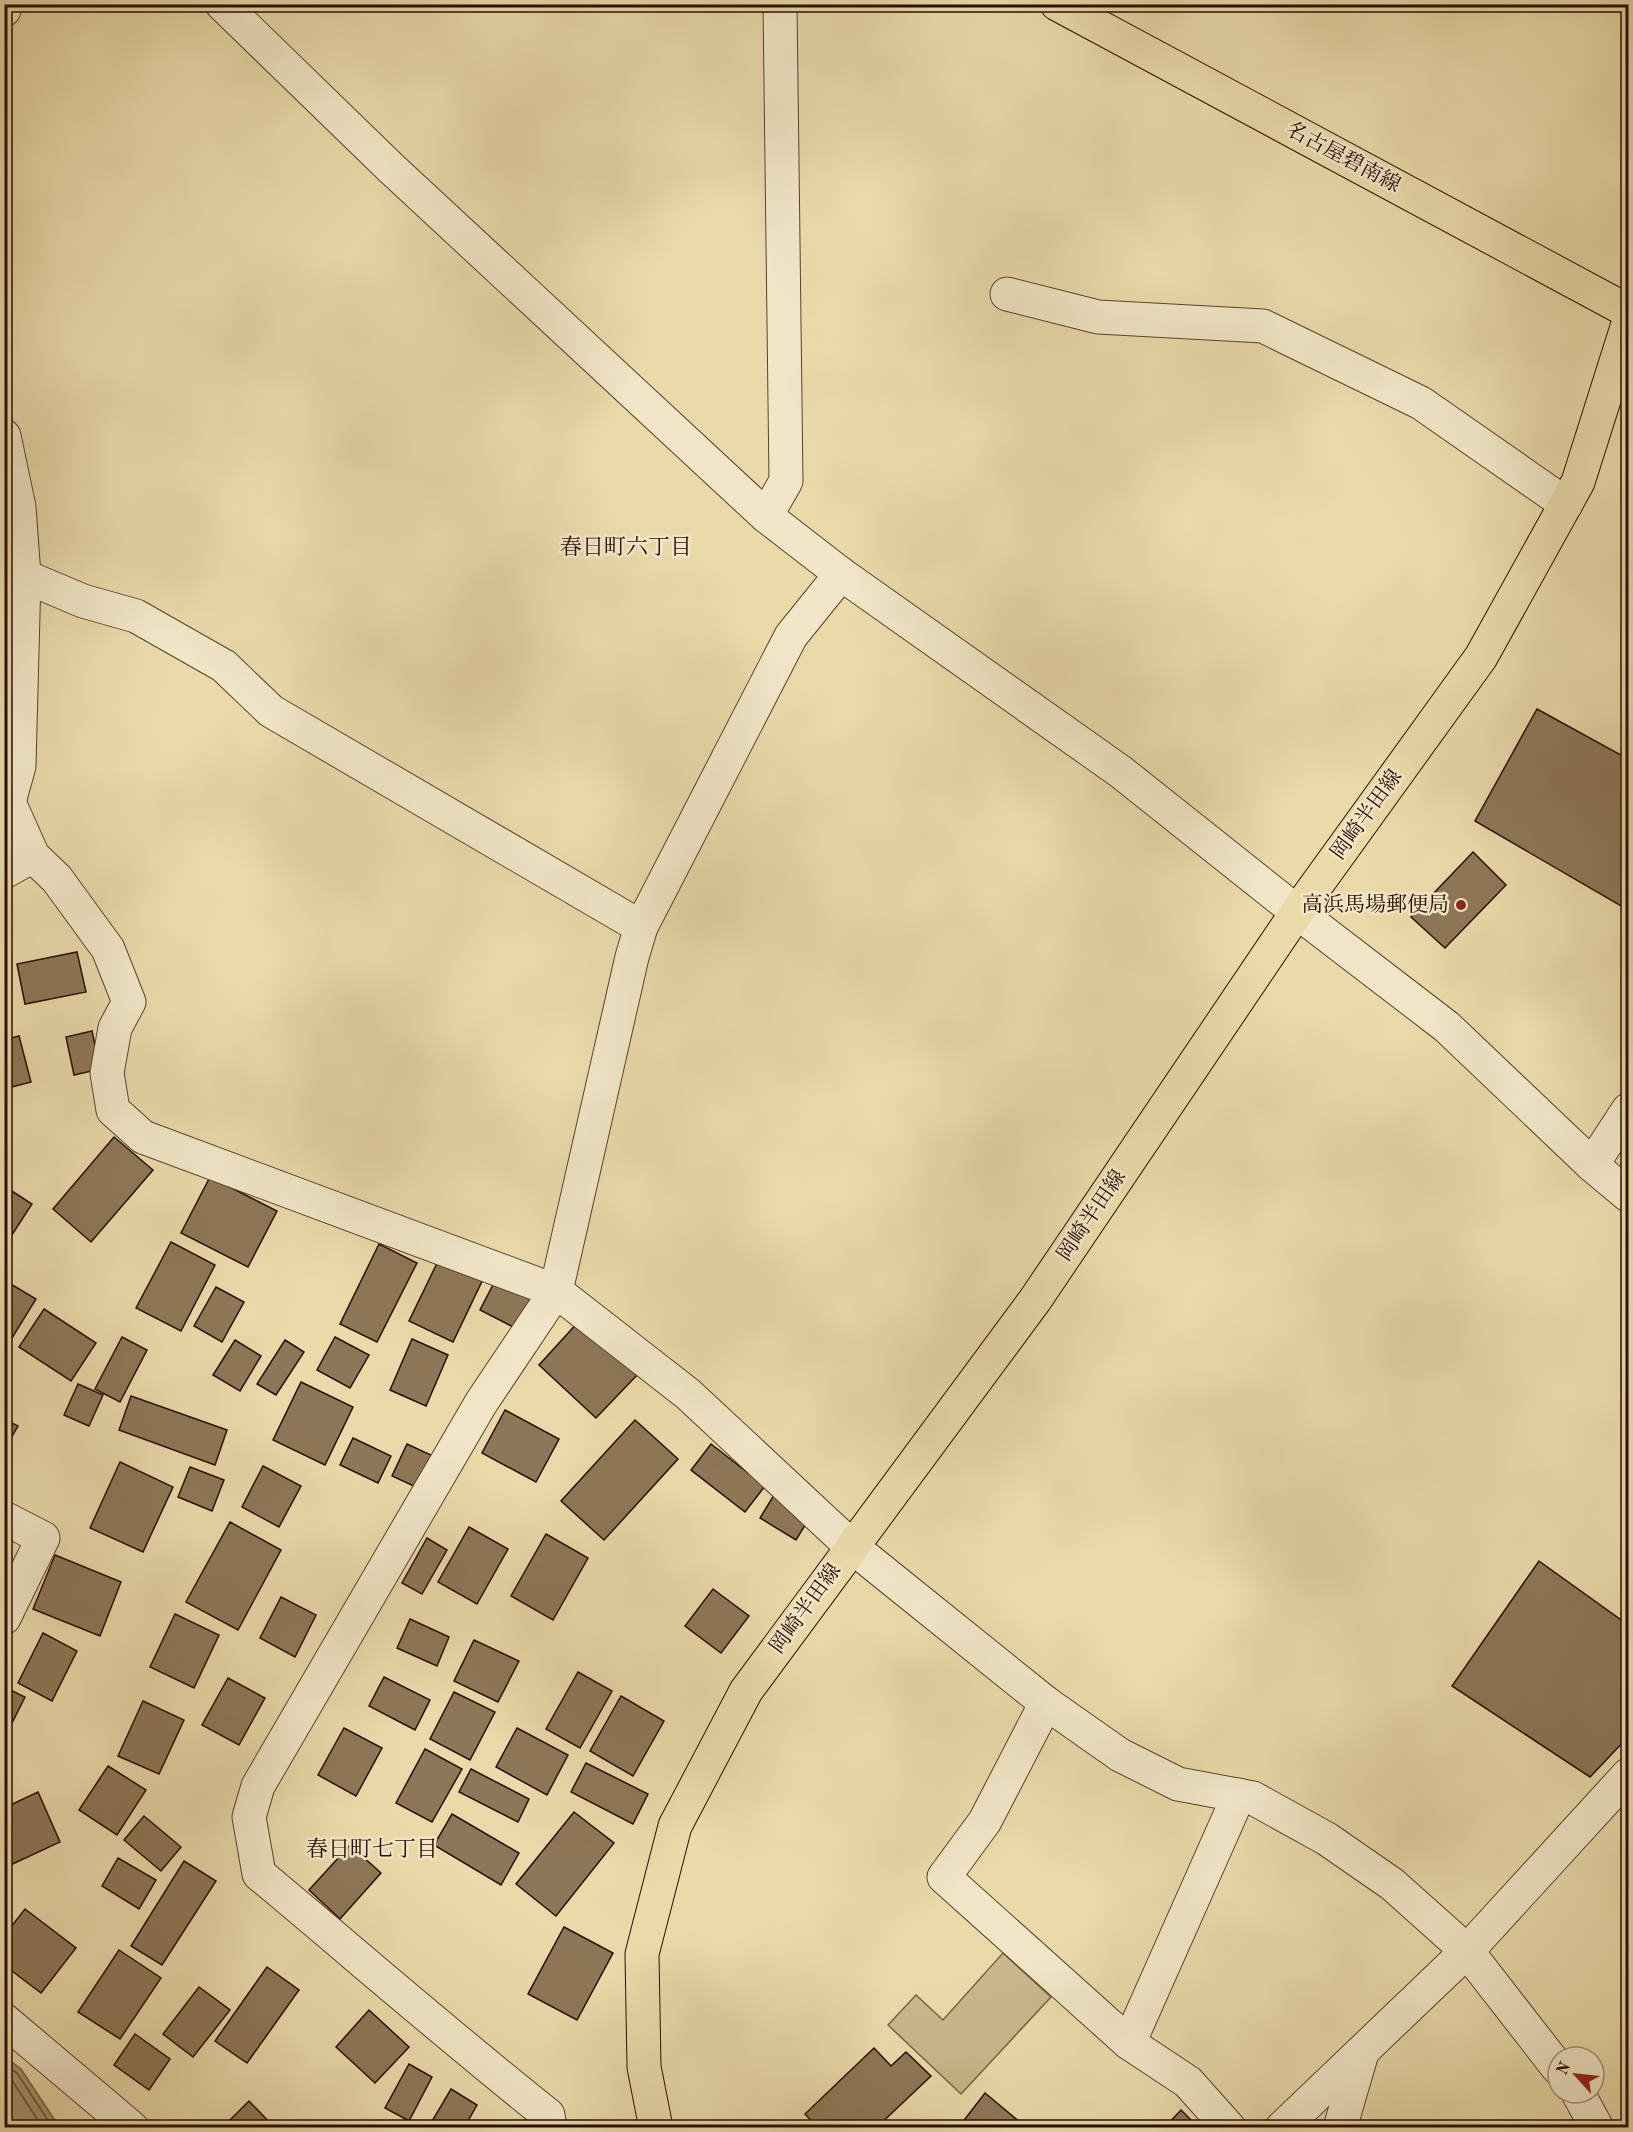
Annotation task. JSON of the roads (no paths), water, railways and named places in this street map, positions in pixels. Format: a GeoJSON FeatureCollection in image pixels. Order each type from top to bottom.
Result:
{"type":"FeatureCollection","features":[{"type":"Feature","properties":{"kind":"main road","name":"名古屋碧南線"},"geometry":{"type":"LineString","coordinates":[[1057,4],[1629,311]]}},
{"type":"Feature","properties":{"kind":"main road","name":"岡崎半田線"},"geometry":{"type":"LineString","coordinates":[[656,2127],[644,2067],[642,1954],[675,1826],[746,1690],[1035,1300],[1297,912],[1481,657],[1578,482],[1629,324]]}},
{"type":"Feature","properties":{"kind":"street"},"geometry":{"type":"LineString","coordinates":[[4,10],[6,4]]}},
{"type":"Feature","properties":{"kind":"street"},"geometry":{"type":"LineString","coordinates":[[222,4],[391,168],[766,516],[841,574],[1121,772],[1297,912],[1447,1026],[1592,1165],[1629,1195]]}},
{"type":"Feature","properties":{"kind":"street"},"geometry":{"type":"LineString","coordinates":[[766,516],[786,481],[780,4]]}},
{"type":"Feature","properties":{"kind":"street"},"geometry":{"type":"LineString","coordinates":[[1007,294],[1098,317],[1263,326],[1421,403],[1566,504]]}},
{"type":"Feature","properties":{"kind":"street"},"geometry":{"type":"LineString","coordinates":[[4,436],[20,507],[24,576],[19,766],[7,800],[33,856],[57,879],[108,949],[129,1002],[115,1028],[107,1073],[112,1110],[143,1137],[556,1291],[688,1394],[852,1546],[1046,1703],[1120,1755],[1178,1784],[1254,1798],[1327,1839],[1392,1884],[1467,1951],[1546,2052]]}},
{"type":"Feature","properties":{"kind":"street"},"geometry":{"type":"LineString","coordinates":[[550,2127],[548,2115],[447,2034],[389,1982],[258,1874],[249,1817],[258,1786],[482,1403],[556,1291],[632,957],[641,927],[791,636],[841,574]]}},
{"type":"Feature","properties":{"kind":"street"},"geometry":{"type":"LineString","coordinates":[[24,576],[83,601],[136,616],[224,666],[271,711],[641,927]]}},
{"type":"Feature","properties":{"kind":"street"},"geometry":{"type":"LineString","coordinates":[[4,872],[33,856]]}},
{"type":"Feature","properties":{"kind":"street"},"geometry":{"type":"LineString","coordinates":[[1592,1165],[1629,1110]]}},
{"type":"Feature","properties":{"kind":"street"},"geometry":{"type":"LineString","coordinates":[[4,1518],[43,1538],[4,1618]]}},
{"type":"Feature","properties":{"kind":"street"},"geometry":{"type":"LineString","coordinates":[[1046,1703],[985,1821],[944,1877],[1129,2043],[1188,2082],[1228,2127]]}},
{"type":"Feature","properties":{"kind":"street"},"geometry":{"type":"LineString","coordinates":[[1282,2127],[1467,1951],[1629,1775]]}},
{"type":"Feature","properties":{"kind":"street"},"geometry":{"type":"LineString","coordinates":[[1129,2043],[1239,1796]]}},
{"type":"Feature","properties":{"kind":"street"},"geometry":{"type":"LineString","coordinates":[[4,2020],[132,2127]]}},
{"type":"Feature","properties":{"kind":"street"},"geometry":{"type":"LineString","coordinates":[[1340,2127],[1362,2051]]}},
{"type":"Feature","properties":{"kind":"street"},"geometry":{"type":"LineString","coordinates":[[1585,2105],[1597,2127]]}},
{"type":"Feature","properties":{"kind":"water"},"geometry":{"type":"Polygon","coordinates":[[[5,2057],[21,2069],[56,2122],[62,2127],[5,2127],[5,2057]]]}},
{"type":"Feature","properties":{"kind":"place","name":"高浜馬場郵便局"},"geometry":{"type":"Point","coordinates":[1461,905]}},
{"type":"Feature","properties":{"kind":"district","name":"春日町六丁目"},"geometry":{"type":"Point","coordinates":[626,548]}},
{"type":"Feature","properties":{"kind":"district","name":"春日町七丁目"},"geometry":{"type":"Point","coordinates":[372,1850]}}]}
